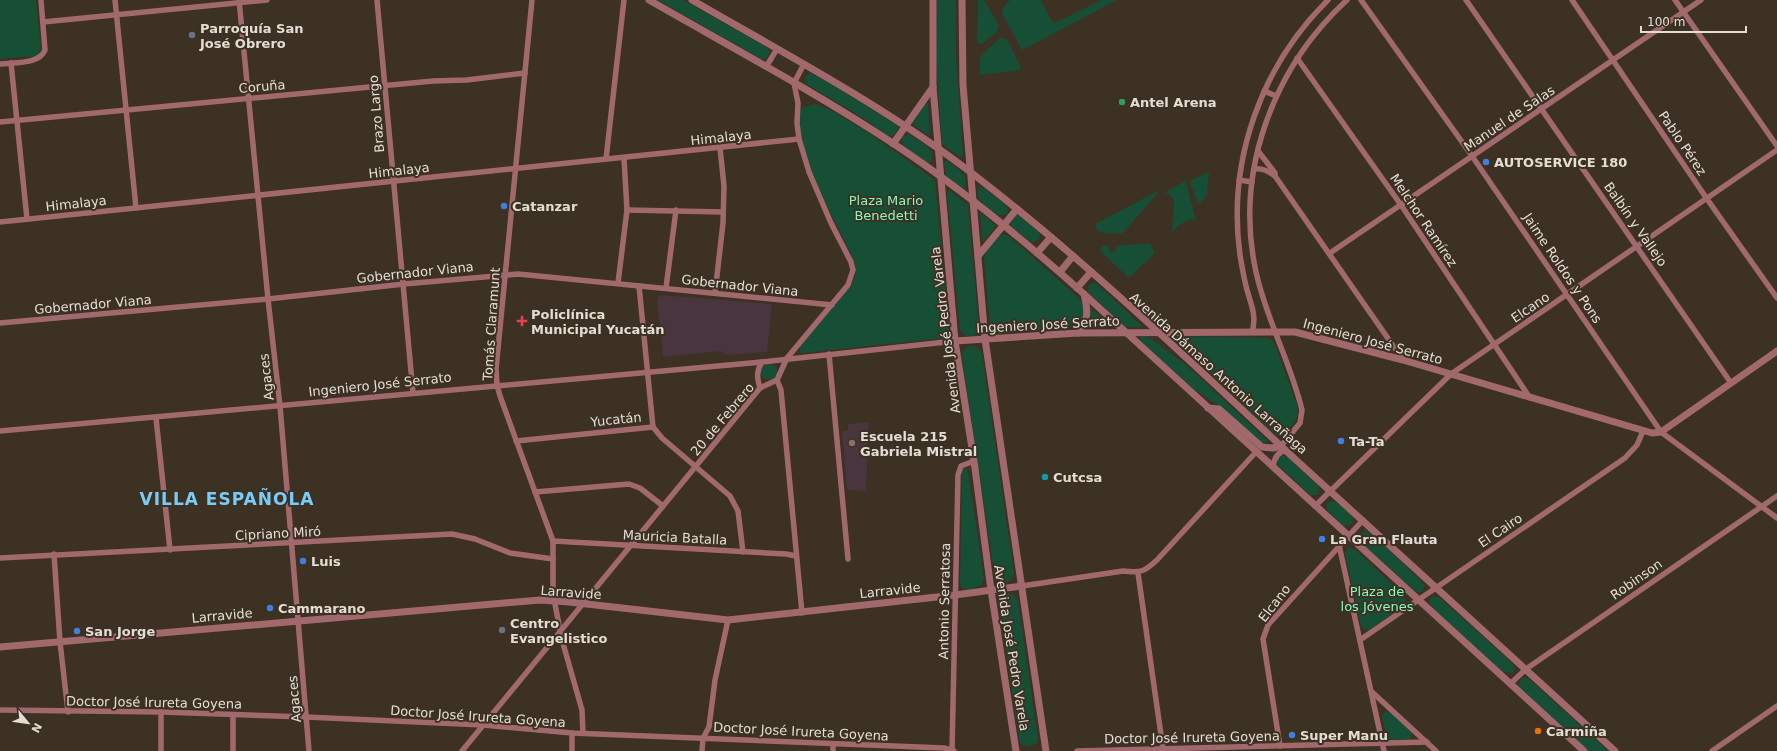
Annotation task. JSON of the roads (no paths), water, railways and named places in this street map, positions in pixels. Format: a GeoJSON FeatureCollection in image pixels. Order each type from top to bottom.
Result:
{"type":"FeatureCollection","features":[{"type":"Feature","properties":{"kind":"street"},"geometry":{"type":"LineString","coordinates":[[0,64],[38,60],[43,55],[45,50],[41,0]]}},
{"type":"Feature","properties":{"kind":"street"},"geometry":{"type":"LineString","coordinates":[[115,0],[136,208]]}},
{"type":"Feature","properties":{"kind":"street"},"geometry":{"type":"LineString","coordinates":[[43,22],[239,1],[267,0]]}},
{"type":"Feature","properties":{"kind":"street","name":"Brazo Largo"},"geometry":{"type":"LineString","coordinates":[[376,0],[414,393]]}},
{"type":"Feature","properties":{"kind":"street","name":"Tomás Claramunt"},"geometry":{"type":"LineString","coordinates":[[532,0],[496,369],[497,385],[553,541],[554,601],[560,630],[582,710],[583,733]]}},
{"type":"Feature","properties":{"kind":"street"},"geometry":{"type":"LineString","coordinates":[[606,159],[624,0]]}},
{"type":"Feature","properties":{"kind":"street"},"geometry":{"type":"LineString","coordinates":[[649,0],[794,83],[893,144],[940,176],[1004,225],[1060,272],[1584,751]]}},
{"type":"Feature","properties":{"kind":"street","name":"Avenida Dámaso Antonio Larrañaga"},"geometry":{"type":"LineString","coordinates":[[692,0],[804,64],[905,127],[971,172],[1017,209],[1073,256],[1157,331],[1330,491],[1616,751]]}},
{"type":"Feature","properties":{"kind":"street","name":"Avenida José Pedro Varela"},"geometry":{"type":"LineString","coordinates":[[933,0],[933,87],[955,341],[1016,751]]}},
{"type":"Feature","properties":{"kind":"street","name":"Avenida José Pedro Varela"},"geometry":{"type":"LineString","coordinates":[[962,0],[963,78],[985,339],[1046,751]]}},
{"type":"Feature","properties":{"kind":"street"},"geometry":{"type":"LineString","coordinates":[[1252,332],[1254,321],[1253,310],[1242,269],[1237,218],[1239,180],[1246,143],[1264,91],[1290,45],[1328,0]]}},
{"type":"Feature","properties":{"kind":"street"},"geometry":{"type":"LineString","coordinates":[[1273,468],[1275,458],[1284,448],[1300,423],[1302,410],[1276,332],[1267,310],[1253,258],[1250,224],[1254,169],[1265,123],[1276,96],[1297,58],[1322,25],[1347,0]]}},
{"type":"Feature","properties":{"kind":"street","name":"Jaime Roldos y Pons"},"geometry":{"type":"LineString","coordinates":[[1362,0],[1568,294],[1661,432],[1777,518]]}},
{"type":"Feature","properties":{"kind":"street","name":"Balbín y Vallejo"},"geometry":{"type":"LineString","coordinates":[[1466,0],[1731,383]]}},
{"type":"Feature","properties":{"kind":"street","name":"Pablo Pérez"},"geometry":{"type":"LineString","coordinates":[[1572,0],[1707,199],[1777,298]]}},
{"type":"Feature","properties":{"kind":"street"},"geometry":{"type":"LineString","coordinates":[[1675,0],[1777,146]]}},
{"type":"Feature","properties":{"kind":"street","name":"Manuel de Salas"},"geometry":{"type":"LineString","coordinates":[[1330,253],[1701,0]]}},
{"type":"Feature","properties":{"kind":"street","name":"Agaces"},"geometry":{"type":"LineString","coordinates":[[239,1],[280,406],[309,751]]}},
{"type":"Feature","properties":{"kind":"street"},"geometry":{"type":"LineString","coordinates":[[766,67],[777,49]]}},
{"type":"Feature","properties":{"kind":"street","name":"Melchor Ramírez"},"geometry":{"type":"LineString","coordinates":[[1297,58],[1401,205],[1530,398]]}},
{"type":"Feature","properties":{"kind":"street"},"geometry":{"type":"LineString","coordinates":[[11,62],[27,219]]}},
{"type":"Feature","properties":{"kind":"street"},"geometry":{"type":"LineString","coordinates":[[802,613],[781,390],[777,380],[787,358],[848,285],[853,270],[851,262],[816,191],[799,139],[797,123],[798,103],[794,83],[804,64]]}},
{"type":"Feature","properties":{"kind":"street","name":"Coruña"},"geometry":{"type":"LineString","coordinates":[[0,122],[433,81],[467,80],[525,73]]}},
{"type":"Feature","properties":{"kind":"street"},"geometry":{"type":"LineString","coordinates":[[893,144],[933,87]]}},
{"type":"Feature","properties":{"kind":"street"},"geometry":{"type":"LineString","coordinates":[[1264,91],[1276,96]]}},
{"type":"Feature","properties":{"kind":"street","name":"Himalaya"},"geometry":{"type":"LineString","coordinates":[[0,222],[799,139]]}},
{"type":"Feature","properties":{"kind":"street"},"geometry":{"type":"LineString","coordinates":[[715,293],[724,186],[720,148]]}},
{"type":"Feature","properties":{"kind":"street","name":"Elcano"},"geometry":{"type":"LineString","coordinates":[[1315,506],[1451,374],[1777,150]]}},
{"type":"Feature","properties":{"kind":"street"},"geometry":{"type":"LineString","coordinates":[[1258,151],[1275,172],[1275,176]]}},
{"type":"Feature","properties":{"kind":"street"},"geometry":{"type":"LineString","coordinates":[[618,283],[627,210],[624,158]]}},
{"type":"Feature","properties":{"kind":"street"},"geometry":{"type":"LineString","coordinates":[[1254,169],[1261,168],[1275,176],[1403,360]]}},
{"type":"Feature","properties":{"kind":"street"},"geometry":{"type":"LineString","coordinates":[[1239,180],[1252,182]]}},
{"type":"Feature","properties":{"kind":"street"},"geometry":{"type":"LineString","coordinates":[[978,256],[1017,209]]}},
{"type":"Feature","properties":{"kind":"street"},"geometry":{"type":"LineString","coordinates":[[627,210],[723,212]]}},
{"type":"Feature","properties":{"kind":"street"},"geometry":{"type":"LineString","coordinates":[[666,288],[676,210]]}},
{"type":"Feature","properties":{"kind":"street"},"geometry":{"type":"LineString","coordinates":[[1037,253],[1051,237]]}},
{"type":"Feature","properties":{"kind":"street"},"geometry":{"type":"LineString","coordinates":[[1060,272],[1073,256]]}},
{"type":"Feature","properties":{"kind":"street"},"geometry":{"type":"LineString","coordinates":[[1077,288],[1091,272]]}},
{"type":"Feature","properties":{"kind":"street","name":"Gobernador Viana"},"geometry":{"type":"LineString","coordinates":[[0,323],[268,299],[404,284],[518,274],[832,305]]}},
{"type":"Feature","properties":{"kind":"street"},"geometry":{"type":"LineString","coordinates":[[639,286],[653,427]]}},
{"type":"Feature","properties":{"kind":"street"},"geometry":{"type":"LineString","coordinates":[[1078,332],[1082,328],[1087,317],[1088,308],[1084,294]]}},
{"type":"Feature","properties":{"kind":"street","name":"Ingeniero José Serrato"},"geometry":{"type":"LineString","coordinates":[[0,431],[762,362],[787,358],[955,341],[1078,332],[1157,331],[1295,332],[1310,334],[1643,431],[1661,432]]}},
{"type":"Feature","properties":{"kind":"street"},"geometry":{"type":"LineString","coordinates":[[1661,432],[1777,351]]}},
{"type":"Feature","properties":{"kind":"street"},"geometry":{"type":"LineString","coordinates":[[829,354],[848,559]]}},
{"type":"Feature","properties":{"kind":"street"},"geometry":{"type":"LineString","coordinates":[[760,388],[757,373],[762,362]]}},
{"type":"Feature","properties":{"kind":"street","name":"20 de Febrero"},"geometry":{"type":"LineString","coordinates":[[462,751],[760,388],[777,380]]}},
{"type":"Feature","properties":{"kind":"street"},"geometry":{"type":"LineString","coordinates":[[1208,408],[1219,410],[1262,447],[1284,448]]}},
{"type":"Feature","properties":{"kind":"street"},"geometry":{"type":"LineString","coordinates":[[156,418],[170,550]]}},
{"type":"Feature","properties":{"kind":"street","name":"Yucatán"},"geometry":{"type":"LineString","coordinates":[[516,441],[653,427],[662,438],[730,496],[738,511],[743,552]]}},
{"type":"Feature","properties":{"kind":"street","name":"El Cairo"},"geometry":{"type":"LineString","coordinates":[[1360,640],[1625,458],[1637,446],[1643,431]]}},
{"type":"Feature","properties":{"kind":"street"},"geometry":{"type":"LineString","coordinates":[[1163,749],[1138,573],[1146,570],[1157,560],[1256,452]]}},
{"type":"Feature","properties":{"kind":"street","name":"Antonio Serratosa"},"geometry":{"type":"LineString","coordinates":[[952,751],[958,475],[960,466],[974,461]]}},
{"type":"Feature","properties":{"kind":"street"},"geometry":{"type":"LineString","coordinates":[[535,492],[629,484],[640,488],[663,506]]}},
{"type":"Feature","properties":{"kind":"street","name":"Robinson"},"geometry":{"type":"LineString","coordinates":[[1510,684],[1526,669],[1777,496]]}},
{"type":"Feature","properties":{"kind":"street","name":"Elcano"},"geometry":{"type":"LineString","coordinates":[[1280,746],[1263,639],[1268,625],[1362,520]]}},
{"type":"Feature","properties":{"kind":"street","name":"Cipriano Miró"},"geometry":{"type":"LineString","coordinates":[[0,558],[54,554],[291,544],[452,534],[475,539],[510,553],[553,559]]}},
{"type":"Feature","properties":{"kind":"street","name":"Mauricia Batalla"},"geometry":{"type":"LineString","coordinates":[[553,541],[796,556]]}},
{"type":"Feature","properties":{"kind":"street"},"geometry":{"type":"LineString","coordinates":[[1339,545],[1384,751]]}},
{"type":"Feature","properties":{"kind":"street"},"geometry":{"type":"LineString","coordinates":[[54,554],[60,642],[68,712]]}},
{"type":"Feature","properties":{"kind":"street","name":"Larravide"},"geometry":{"type":"LineString","coordinates":[[0,647],[540,600],[728,620],[955,595],[1123,571],[1138,573]]}},
{"type":"Feature","properties":{"kind":"street"},"geometry":{"type":"LineString","coordinates":[[702,751],[703,738],[709,727],[715,680],[728,620]]}},
{"type":"Feature","properties":{"kind":"street"},"geometry":{"type":"LineString","coordinates":[[1372,692],[1436,751]]}},
{"type":"Feature","properties":{"kind":"street"},"geometry":{"type":"LineString","coordinates":[[1712,751],[1777,706]]}},
{"type":"Feature","properties":{"kind":"street","name":"Doctor José Irureta Goyena"},"geometry":{"type":"LineString","coordinates":[[0,710],[161,712],[306,717],[483,725],[572,733],[944,748],[952,751]]}},
{"type":"Feature","properties":{"kind":"street"},"geometry":{"type":"LineString","coordinates":[[161,712],[161,751]]}},
{"type":"Feature","properties":{"kind":"street"},"geometry":{"type":"LineString","coordinates":[[233,715],[233,751]]}},
{"type":"Feature","properties":{"kind":"street"},"geometry":{"type":"LineString","coordinates":[[572,733],[572,751]]}},
{"type":"Feature","properties":{"kind":"street","name":"Doctor José Irureta Goyena"},"geometry":{"type":"LineString","coordinates":[[1077,751],[1245,749],[1280,746],[1427,742]]}},
{"type":"Feature","properties":{"kind":"street"},"geometry":{"type":"LineString","coordinates":[[833,744],[833,751]]}},
{"type":"Feature","properties":{"kind":"street"},"geometry":{"type":"LineString","coordinates":[[1334,751],[1338,745]]}},
{"type":"Feature","properties":{"kind":"place","name":"Parroquía San José Obrero"},"geometry":{"type":"Point","coordinates":[192,35]}},
{"type":"Feature","properties":{"kind":"place","name":"Antel Arena"},"geometry":{"type":"Point","coordinates":[1122,102]}},
{"type":"Feature","properties":{"kind":"place","name":"AUTOSERVICE 180"},"geometry":{"type":"Point","coordinates":[1486,162]}},
{"type":"Feature","properties":{"kind":"place","name":"Catanzar"},"geometry":{"type":"Point","coordinates":[504,206]}},
{"type":"Feature","properties":{"kind":"place","name":"Policlínica Municipal Yucatán"},"geometry":{"type":"Point","coordinates":[522,321]}},
{"type":"Feature","properties":{"kind":"place","name":"Ta-Ta"},"geometry":{"type":"Point","coordinates":[1341,441]}},
{"type":"Feature","properties":{"kind":"place","name":"Escuela 215 Gabriela Mistral"},"geometry":{"type":"Point","coordinates":[852,443]}},
{"type":"Feature","properties":{"kind":"place","name":"Cutcsa"},"geometry":{"type":"Point","coordinates":[1045,477]}},
{"type":"Feature","properties":{"kind":"place","name":"La Gran Flauta"},"geometry":{"type":"Point","coordinates":[1322,539]}},
{"type":"Feature","properties":{"kind":"place","name":"Luis"},"geometry":{"type":"Point","coordinates":[303,561]}},
{"type":"Feature","properties":{"kind":"place","name":"Cammarano"},"geometry":{"type":"Point","coordinates":[270,608]}},
{"type":"Feature","properties":{"kind":"place","name":"Centro Evangelistico"},"geometry":{"type":"Point","coordinates":[502,630]}},
{"type":"Feature","properties":{"kind":"place","name":"San Jorge"},"geometry":{"type":"Point","coordinates":[77,631]}},
{"type":"Feature","properties":{"kind":"place","name":"Carmiña"},"geometry":{"type":"Point","coordinates":[1538,731]}},
{"type":"Feature","properties":{"kind":"place","name":"Super Manu"},"geometry":{"type":"Point","coordinates":[1292,735]}},
{"type":"Feature","properties":{"kind":"district","name":"VILLA ESPAÑOLA"},"geometry":{"type":"Point","coordinates":[227,499]}},
{"type":"Feature","properties":{"kind":"park label","name":"Plaza Mario Benedetti"},"geometry":{"type":"Point","coordinates":[886,208]}},
{"type":"Feature","properties":{"kind":"park label","name":"Plaza de los Jóvenes"},"geometry":{"type":"Point","coordinates":[1377,598]}}]}
